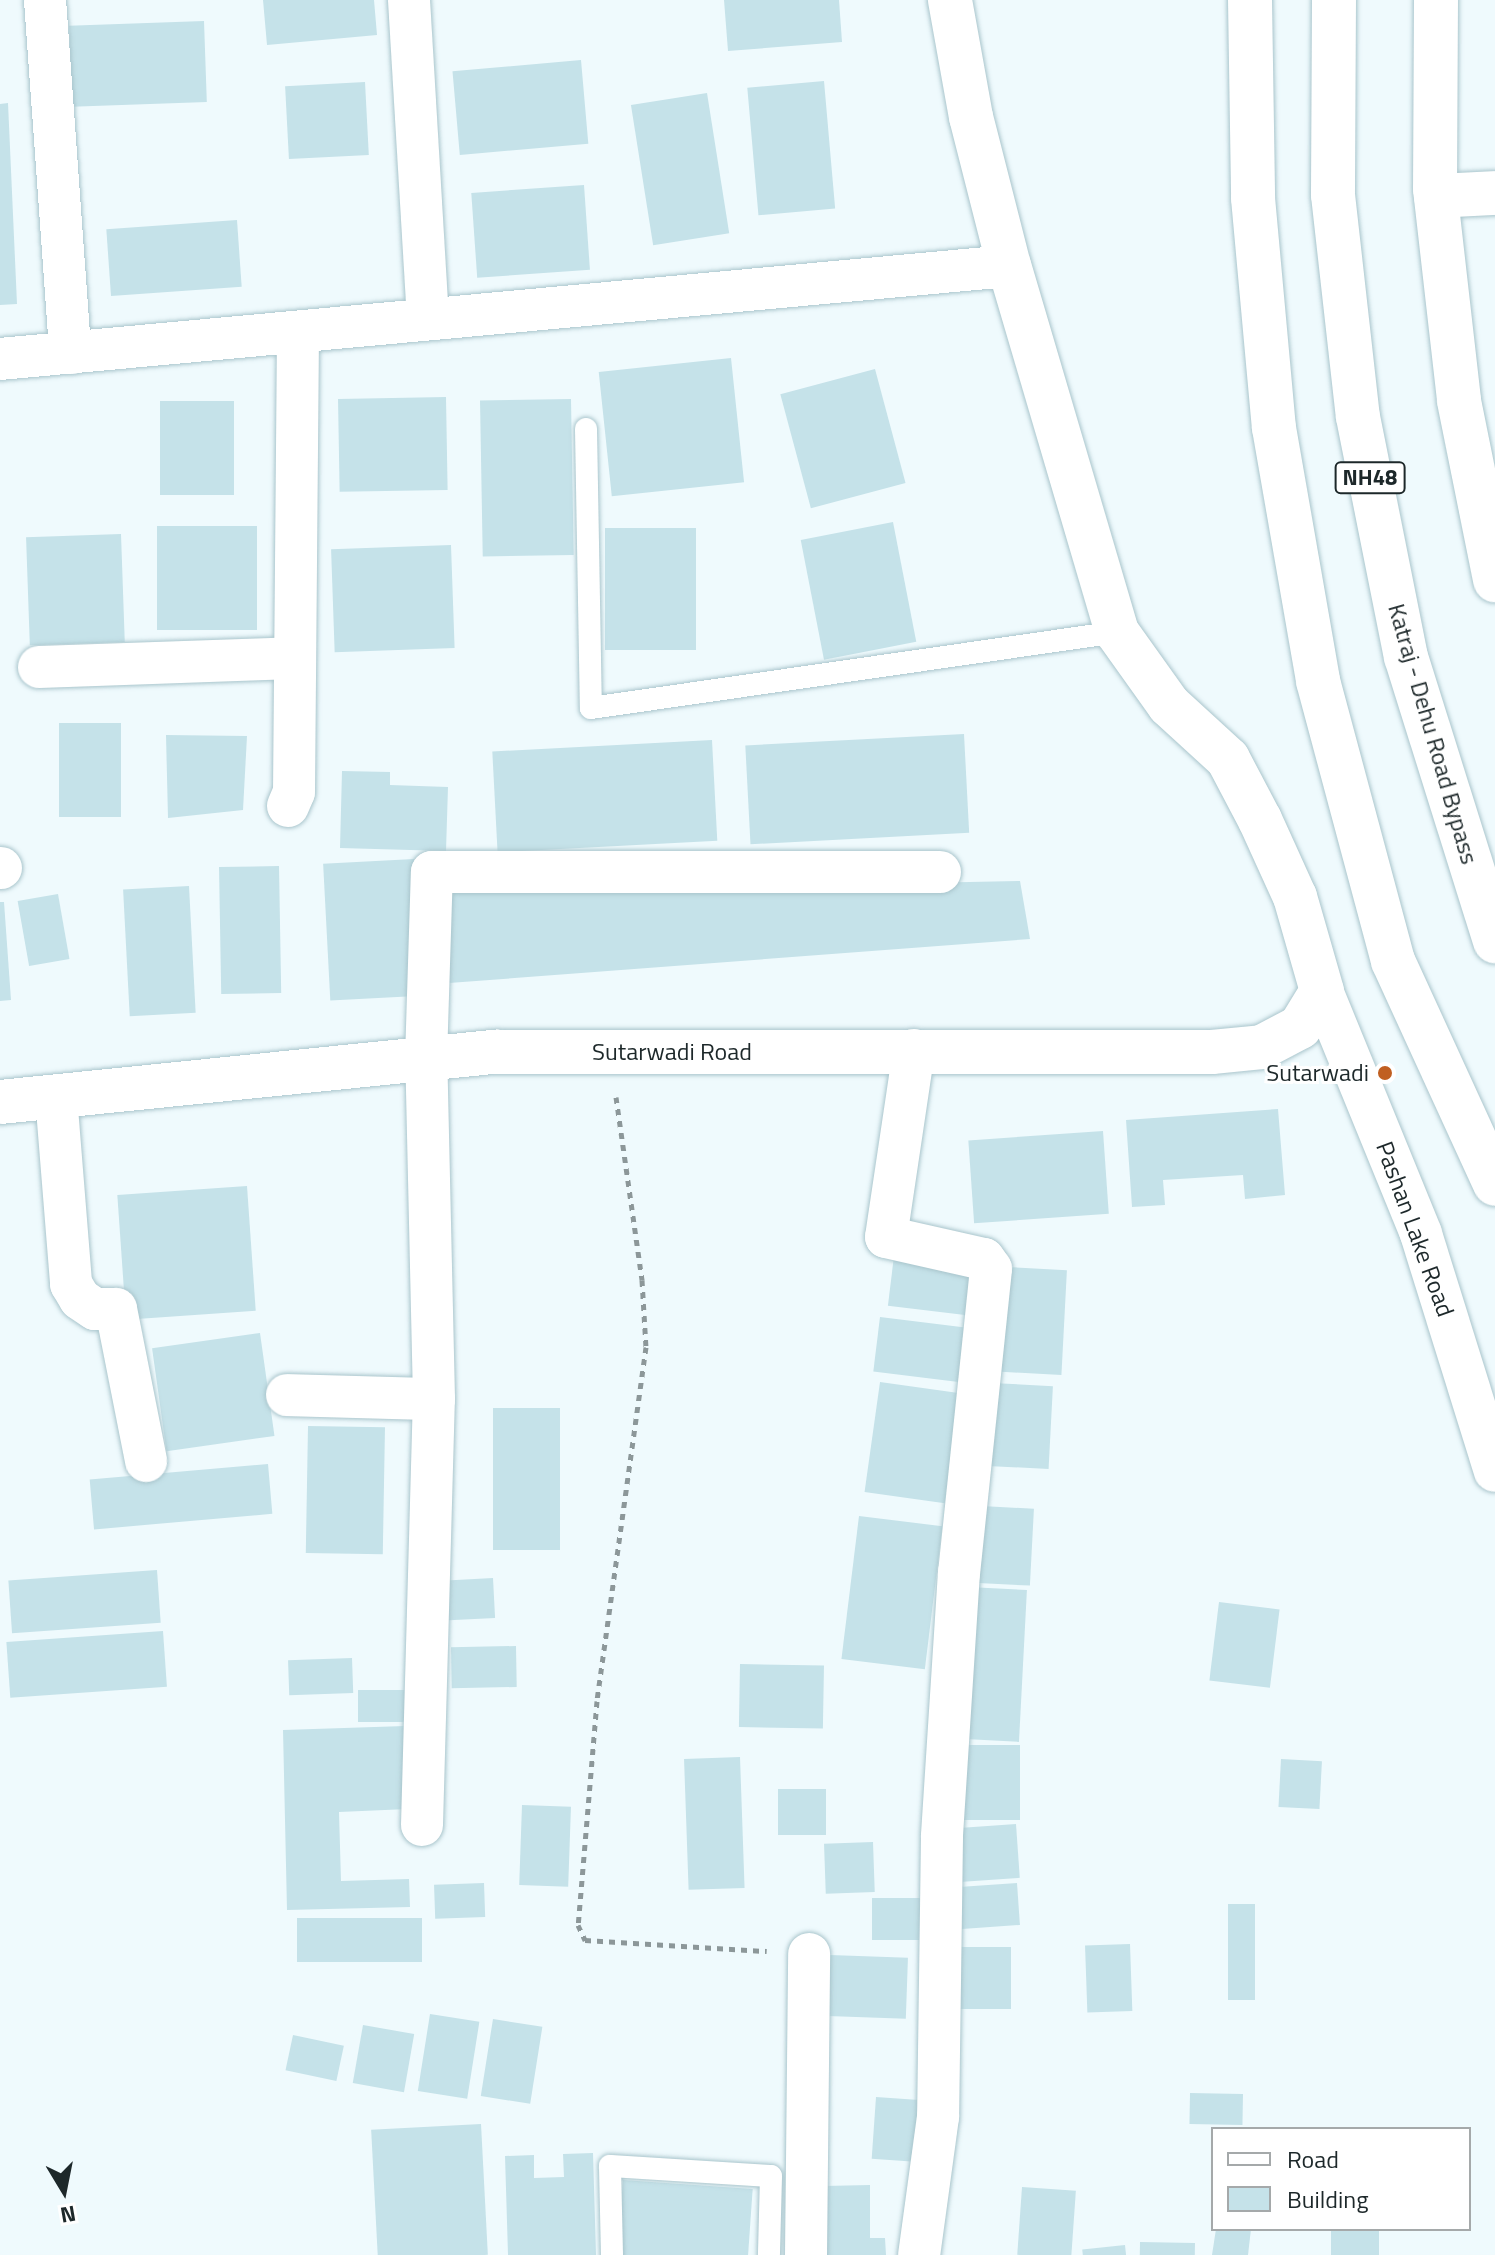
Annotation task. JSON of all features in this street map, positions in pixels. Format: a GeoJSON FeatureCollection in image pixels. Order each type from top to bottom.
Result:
{"type":"FeatureCollection","features":[{"type":"Feature","properties":{"kind":"main road"},"geometry":{"type":"LineString","coordinates":[[950,0],[971,117],[1009,266],[1117,632],[1169,705],[1228,759],[1295,897],[1322,991]]}},
{"type":"Feature","properties":{"kind":"main road"},"geometry":{"type":"LineString","coordinates":[[1250,0],[1253,198],[1274,428],[1318,681],[1393,961],[1495,1184]]}},
{"type":"Feature","properties":{"kind":"main road","name":"Katraj - Dehu Road Bypass"},"geometry":{"type":"LineString","coordinates":[[1334,0],[1333,195],[1358,417],[1406,657],[1495,941]]}},
{"type":"Feature","properties":{"kind":"main road"},"geometry":{"type":"LineString","coordinates":[[1436,0],[1436,196],[1459,401],[1495,580]]}},
{"type":"Feature","properties":{"kind":"main road"},"geometry":{"type":"LineString","coordinates":[[1436,196],[1495,193]]}},
{"type":"Feature","properties":{"kind":"main road","name":"Sutarwadi Road"},"geometry":{"type":"LineString","coordinates":[[0,1102],[496,1052],[1212,1052],[1262,1047],[1300,1027],[1322,991]]}},
{"type":"Feature","properties":{"kind":"street"},"geometry":{"type":"LineString","coordinates":[[45,0],[70,353]]}},
{"type":"Feature","properties":{"kind":"street"},"geometry":{"type":"LineString","coordinates":[[409,0],[428,316]]}},
{"type":"Feature","properties":{"kind":"street"},"geometry":{"type":"LineString","coordinates":[[0,359],[298,332],[428,316],[1009,266]]}},
{"type":"Feature","properties":{"kind":"street"},"geometry":{"type":"LineString","coordinates":[[288,806],[294,792],[298,332]]}},
{"type":"Feature","properties":{"kind":"street"},"geometry":{"type":"LineString","coordinates":[[39,667],[294,658]]}},
{"type":"Feature","properties":{"kind":"street"},"geometry":{"type":"LineString","coordinates":[[422,1825],[434,1399],[426,1059],[432,872],[940,872]]}},
{"type":"Feature","properties":{"kind":"street","name":"Pashan Lake Road"},"geometry":{"type":"LineString","coordinates":[[1322,991],[1421,1234],[1495,1471]]}},
{"type":"Feature","properties":{"kind":"street"},"geometry":{"type":"LineString","coordinates":[[914,1050],[886,1237],[984,1259],[991,1269],[959,1572],[942,1837],[938,2117],[919,2255]]}},
{"type":"Feature","properties":{"kind":"street"},"geometry":{"type":"LineString","coordinates":[[56,1096],[71,1284],[80,1299],[95,1309],[116,1309],[146,1461]]}},
{"type":"Feature","properties":{"kind":"street"},"geometry":{"type":"LineString","coordinates":[[287,1395],[434,1399]]}},
{"type":"Feature","properties":{"kind":"street"},"geometry":{"type":"LineString","coordinates":[[806,2255],[809,1954]]}},
{"type":"Feature","properties":{"kind":"lane"},"geometry":{"type":"LineString","coordinates":[[586,429],[591,708],[1117,632]]}},
{"type":"Feature","properties":{"kind":"lane"},"geometry":{"type":"LineString","coordinates":[[612,2255],[610,2166],[771,2176],[769,2255]]}},
{"type":"Feature","properties":{"kind":"path"},"geometry":{"type":"LineString","coordinates":[[610,1052],[642,1280],[646,1347],[597,1701],[578,1925],[585,1940],[809,1954]]}},
{"type":"Feature","properties":{"kind":"building"},"geometry":{"type":"Polygon","coordinates":[[[263,0],[374,0],[377,35],[267,45],[263,0]]]}},
{"type":"Feature","properties":{"kind":"building"},"geometry":{"type":"Polygon","coordinates":[[[724,0],[839,0],[842,42],[728,51],[724,0]]]}},
{"type":"Feature","properties":{"kind":"building"},"geometry":{"type":"Polygon","coordinates":[[[204,21],[207,102],[72,107],[69,26],[204,21]]]}},
{"type":"Feature","properties":{"kind":"building"},"geometry":{"type":"Polygon","coordinates":[[[581,60],[588,144],[460,155],[452,71],[581,60]]]}},
{"type":"Feature","properties":{"kind":"building"},"geometry":{"type":"Polygon","coordinates":[[[824,81],[835,209],[758,215],[747,88],[824,81]]]}},
{"type":"Feature","properties":{"kind":"building"},"geometry":{"type":"Polygon","coordinates":[[[365,82],[369,155],[289,159],[285,86],[365,82]]]}},
{"type":"Feature","properties":{"kind":"building"},"geometry":{"type":"Polygon","coordinates":[[[707,93],[729,233],[653,245],[631,105],[707,93]]]}},
{"type":"Feature","properties":{"kind":"building"},"geometry":{"type":"Polygon","coordinates":[[[8,103],[17,304],[0,305],[0,104],[8,103]]]}},
{"type":"Feature","properties":{"kind":"building"},"geometry":{"type":"Polygon","coordinates":[[[584,185],[590,270],[477,278],[471,193],[584,185]]]}},
{"type":"Feature","properties":{"kind":"building"},"geometry":{"type":"Polygon","coordinates":[[[237,220],[242,287],[111,296],[106,229],[237,220]]]}},
{"type":"Feature","properties":{"kind":"building"},"geometry":{"type":"Polygon","coordinates":[[[731,358],[744,482],[612,496],[599,372],[731,358]]]}},
{"type":"Feature","properties":{"kind":"building"},"geometry":{"type":"Polygon","coordinates":[[[875,369],[906,483],[811,508],[780,394],[875,369]]]}},
{"type":"Feature","properties":{"kind":"building"},"geometry":{"type":"Polygon","coordinates":[[[446,397],[448,490],[340,492],[338,399],[446,397]]]}},
{"type":"Feature","properties":{"kind":"building"},"geometry":{"type":"Polygon","coordinates":[[[571,399],[574,555],[483,557],[480,401],[571,399]]]}},
{"type":"Feature","properties":{"kind":"building"},"geometry":{"type":"Polygon","coordinates":[[[160,401],[234,401],[234,495],[160,495],[160,401]]]}},
{"type":"Feature","properties":{"kind":"building"},"geometry":{"type":"Polygon","coordinates":[[[893,522],[916,642],[824,660],[801,540],[893,522]]]}},
{"type":"Feature","properties":{"kind":"building"},"geometry":{"type":"Polygon","coordinates":[[[157,526],[257,526],[257,630],[157,630],[157,526]]]}},
{"type":"Feature","properties":{"kind":"building"},"geometry":{"type":"Polygon","coordinates":[[[605,528],[696,528],[696,650],[605,650],[605,528]]]}},
{"type":"Feature","properties":{"kind":"building"},"geometry":{"type":"Polygon","coordinates":[[[121,534],[125,642],[30,645],[26,537],[121,534]]]}},
{"type":"Feature","properties":{"kind":"building"},"geometry":{"type":"Polygon","coordinates":[[[451,545],[455,648],[335,652],[331,549],[451,545]]]}},
{"type":"Feature","properties":{"kind":"building"},"geometry":{"type":"Polygon","coordinates":[[[59,723],[121,723],[121,817],[59,817],[59,723]]]}},
{"type":"Feature","properties":{"kind":"building"},"geometry":{"type":"Polygon","coordinates":[[[964,734],[969,833],[750,844],[745,745],[964,734]]]}},
{"type":"Feature","properties":{"kind":"building"},"geometry":{"type":"Polygon","coordinates":[[[166,735],[247,736],[243,810],[168,818],[166,735]]]}},
{"type":"Feature","properties":{"kind":"building"},"geometry":{"type":"Polygon","coordinates":[[[712,740],[717,841],[498,852],[492,752],[712,740]]]}},
{"type":"Feature","properties":{"kind":"building"},"geometry":{"type":"Polygon","coordinates":[[[342,771],[390,772],[390,785],[448,787],[446,851],[340,848],[342,771]]]}},
{"type":"Feature","properties":{"kind":"building"},"geometry":{"type":"Polygon","coordinates":[[[414,859],[421,996],[330,1001],[323,864],[414,859]]]}},
{"type":"Feature","properties":{"kind":"building"},"geometry":{"type":"Polygon","coordinates":[[[279,866],[281,993],[221,994],[219,867],[279,866]]]}},
{"type":"Feature","properties":{"kind":"building"},"geometry":{"type":"Polygon","coordinates":[[[1020,881],[1030,939],[449,983],[442,893],[1020,881]]]}},
{"type":"Feature","properties":{"kind":"building"},"geometry":{"type":"Polygon","coordinates":[[[189,886],[196,1013],[130,1016],[123,889],[189,886]]]}},
{"type":"Feature","properties":{"kind":"building"},"geometry":{"type":"Polygon","coordinates":[[[58,894],[69,959],[29,966],[18,901],[58,894]]]}},
{"type":"Feature","properties":{"kind":"building"},"geometry":{"type":"Polygon","coordinates":[[[0,902],[4,902],[11,1000],[0,1001],[0,902]]]}},
{"type":"Feature","properties":{"kind":"building"},"geometry":{"type":"Polygon","coordinates":[[[1278,1109],[1285,1195],[1245,1199],[1243,1175],[1163,1180],[1165,1205],[1132,1207],[1126,1120],[1278,1109]]]}},
{"type":"Feature","properties":{"kind":"building"},"geometry":{"type":"Polygon","coordinates":[[[1103,1131],[1109,1214],[974,1223],[968,1140],[1103,1131]]]}},
{"type":"Feature","properties":{"kind":"building"},"geometry":{"type":"Polygon","coordinates":[[[247,1186],[256,1311],[126,1320],[117,1195],[247,1186]]]}},
{"type":"Feature","properties":{"kind":"building"},"geometry":{"type":"Polygon","coordinates":[[[894,1256],[979,1266],[973,1316],[888,1306],[894,1256]]]}},
{"type":"Feature","properties":{"kind":"building"},"geometry":{"type":"Polygon","coordinates":[[[1007,1267],[1067,1270],[1061,1375],[1002,1372],[1007,1267]]]}},
{"type":"Feature","properties":{"kind":"building"},"geometry":{"type":"Polygon","coordinates":[[[880,1317],[973,1328],[967,1383],[873,1372],[880,1317]]]}},
{"type":"Feature","properties":{"kind":"building"},"geometry":{"type":"Polygon","coordinates":[[[260,1333],[274,1436],[167,1451],[152,1348],[260,1333]]]}},
{"type":"Feature","properties":{"kind":"building"},"geometry":{"type":"Polygon","coordinates":[[[880,1382],[960,1393],[945,1503],[865,1492],[880,1382]]]}},
{"type":"Feature","properties":{"kind":"building"},"geometry":{"type":"Polygon","coordinates":[[[992,1383],[1053,1386],[1049,1469],[988,1466],[992,1383]]]}},
{"type":"Feature","properties":{"kind":"building"},"geometry":{"type":"Polygon","coordinates":[[[493,1408],[560,1408],[560,1550],[493,1550],[493,1408]]]}},
{"type":"Feature","properties":{"kind":"building"},"geometry":{"type":"Polygon","coordinates":[[[308,1426],[385,1427],[383,1554],[306,1553],[308,1426]]]}},
{"type":"Feature","properties":{"kind":"building"},"geometry":{"type":"Polygon","coordinates":[[[268,1464],[272,1514],[94,1529],[90,1480],[268,1464]]]}},
{"type":"Feature","properties":{"kind":"building"},"geometry":{"type":"Polygon","coordinates":[[[982,1506],[1034,1509],[1030,1586],[978,1583],[982,1506]]]}},
{"type":"Feature","properties":{"kind":"building"},"geometry":{"type":"Polygon","coordinates":[[[859,1516],[942,1526],[925,1669],[841,1659],[859,1516]]]}},
{"type":"Feature","properties":{"kind":"building"},"geometry":{"type":"Polygon","coordinates":[[[157,1570],[161,1623],[12,1633],[8,1580],[157,1570]]]}},
{"type":"Feature","properties":{"kind":"building"},"geometry":{"type":"Polygon","coordinates":[[[493,1578],[495,1618],[444,1621],[442,1581],[493,1578]]]}},
{"type":"Feature","properties":{"kind":"building"},"geometry":{"type":"Polygon","coordinates":[[[968,1587],[1027,1590],[1019,1742],[960,1739],[968,1587]]]}},
{"type":"Feature","properties":{"kind":"building"},"geometry":{"type":"Polygon","coordinates":[[[1219,1602],[1280,1609],[1270,1688],[1209,1680],[1219,1602]]]}},
{"type":"Feature","properties":{"kind":"building"},"geometry":{"type":"Polygon","coordinates":[[[163,1631],[167,1687],[10,1698],[6,1642],[163,1631]]]}},
{"type":"Feature","properties":{"kind":"building"},"geometry":{"type":"Polygon","coordinates":[[[516,1646],[517,1687],[452,1688],[451,1647],[516,1646]]]}},
{"type":"Feature","properties":{"kind":"building"},"geometry":{"type":"Polygon","coordinates":[[[352,1658],[353,1693],[289,1695],[288,1660],[352,1658]]]}},
{"type":"Feature","properties":{"kind":"building"},"geometry":{"type":"Polygon","coordinates":[[[740,1664],[824,1665],[823,1728],[739,1727],[740,1664]]]}},
{"type":"Feature","properties":{"kind":"building"},"geometry":{"type":"Polygon","coordinates":[[[358,1690],[411,1690],[411,1722],[358,1722],[358,1690]]]}},
{"type":"Feature","properties":{"kind":"building"},"geometry":{"type":"Polygon","coordinates":[[[405,1726],[408,1809],[339,1812],[341,1881],[409,1879],[410,1907],[287,1910],[283,1730],[405,1726]]]}},
{"type":"Feature","properties":{"kind":"building"},"geometry":{"type":"Polygon","coordinates":[[[957,1745],[1020,1745],[1020,1820],[957,1820],[957,1745]]]}},
{"type":"Feature","properties":{"kind":"building"},"geometry":{"type":"Polygon","coordinates":[[[740,1757],[745,1888],[689,1890],[684,1759],[740,1757]]]}},
{"type":"Feature","properties":{"kind":"building"},"geometry":{"type":"Polygon","coordinates":[[[1281,1759],[1322,1761],[1319,1809],[1278,1807],[1281,1759]]]}},
{"type":"Feature","properties":{"kind":"building"},"geometry":{"type":"Polygon","coordinates":[[[778,1789],[826,1789],[826,1835],[778,1835],[778,1789]]]}},
{"type":"Feature","properties":{"kind":"building"},"geometry":{"type":"Polygon","coordinates":[[[522,1805],[571,1807],[568,1887],[519,1885],[522,1805]]]}},
{"type":"Feature","properties":{"kind":"building"},"geometry":{"type":"Polygon","coordinates":[[[1016,1824],[1020,1878],[956,1882],[952,1828],[1016,1824]]]}},
{"type":"Feature","properties":{"kind":"building"},"geometry":{"type":"Polygon","coordinates":[[[873,1842],[875,1892],[826,1894],[824,1844],[873,1842]]]}},
{"type":"Feature","properties":{"kind":"building"},"geometry":{"type":"Polygon","coordinates":[[[484,1883],[485,1917],[435,1919],[434,1885],[484,1883]]]}},
{"type":"Feature","properties":{"kind":"building"},"geometry":{"type":"Polygon","coordinates":[[[1017,1883],[1020,1925],[962,1929],[959,1887],[1017,1883]]]}},
{"type":"Feature","properties":{"kind":"building"},"geometry":{"type":"Polygon","coordinates":[[[872,1898],[927,1898],[927,1940],[872,1940],[872,1898]]]}},
{"type":"Feature","properties":{"kind":"building"},"geometry":{"type":"Polygon","coordinates":[[[1228,1904],[1255,1904],[1255,2000],[1228,2000],[1228,1904]]]}},
{"type":"Feature","properties":{"kind":"building"},"geometry":{"type":"Polygon","coordinates":[[[297,1918],[422,1918],[422,1962],[297,1962],[297,1918]]]}},
{"type":"Feature","properties":{"kind":"building"},"geometry":{"type":"Polygon","coordinates":[[[1130,1944],[1132,2011],[1087,2013],[1085,1946],[1130,1944]]]}},
{"type":"Feature","properties":{"kind":"building"},"geometry":{"type":"Polygon","coordinates":[[[947,1947],[1011,1947],[1011,2009],[947,2009],[947,1947]]]}},
{"type":"Feature","properties":{"kind":"building"},"geometry":{"type":"Polygon","coordinates":[[[830,1955],[908,1958],[906,2019],[828,2016],[830,1955]]]}},
{"type":"Feature","properties":{"kind":"building"},"geometry":{"type":"Polygon","coordinates":[[[430,2014],[479,2022],[467,2099],[418,2091],[430,2014]]]}},
{"type":"Feature","properties":{"kind":"building"},"geometry":{"type":"Polygon","coordinates":[[[493,2019],[542,2027],[530,2104],[481,2096],[493,2019]]]}},
{"type":"Feature","properties":{"kind":"building"},"geometry":{"type":"Polygon","coordinates":[[[363,2025],[414,2034],[404,2092],[353,2083],[363,2025]]]}},
{"type":"Feature","properties":{"kind":"building"},"geometry":{"type":"Polygon","coordinates":[[[293,2035],[344,2046],[336,2081],[286,2070],[293,2035]]]}},
{"type":"Feature","properties":{"kind":"building"},"geometry":{"type":"Polygon","coordinates":[[[1190,2093],[1243,2094],[1242,2125],[1189,2124],[1190,2093]]]}},
{"type":"Feature","properties":{"kind":"building"},"geometry":{"type":"Polygon","coordinates":[[[876,2097],[930,2101],[926,2163],[872,2159],[876,2097]]]}},
{"type":"Feature","properties":{"kind":"building"},"geometry":{"type":"Polygon","coordinates":[[[481,2124],[488,2255],[378,2255],[371,2130],[481,2124]]]}},
{"type":"Feature","properties":{"kind":"building"},"geometry":{"type":"Polygon","coordinates":[[[593,2153],[596,2255],[508,2255],[505,2156],[534,2155],[534,2178],[564,2177],[563,2154],[593,2153]]]}},
{"type":"Feature","properties":{"kind":"building"},"geometry":{"type":"Polygon","coordinates":[[[623,2180],[753,2189],[748,2255],[618,2255],[623,2180]]]}},
{"type":"Feature","properties":{"kind":"building"},"geometry":{"type":"Polygon","coordinates":[[[870,2185],[870,2238],[885,2238],[886,2255],[825,2255],[824,2186],[870,2185]]]}},
{"type":"Feature","properties":{"kind":"building"},"geometry":{"type":"Polygon","coordinates":[[[1022,2187],[1076,2191],[1071,2255],[1017,2255],[1022,2187]]]}},
{"type":"Feature","properties":{"kind":"building"},"geometry":{"type":"Polygon","coordinates":[[[1216,2231],[1251,2231],[1248,2255],[1212,2255],[1216,2231]]]}},
{"type":"Feature","properties":{"kind":"building"},"geometry":{"type":"Polygon","coordinates":[[[1331,2231],[1379,2231],[1379,2255],[1331,2255],[1331,2231]]]}},
{"type":"Feature","properties":{"kind":"building"},"geometry":{"type":"Polygon","coordinates":[[[1140,2242],[1195,2243],[1195,2255],[1140,2255],[1140,2242]]]}},
{"type":"Feature","properties":{"kind":"building"},"geometry":{"type":"Polygon","coordinates":[[[1125,2245],[1126,2255],[1083,2255],[1082,2249],[1125,2245]]]}},
{"type":"Feature","properties":{"kind":"place","name":"Sutarwadi"},"geometry":{"type":"Point","coordinates":[1385,1073]}}]}
